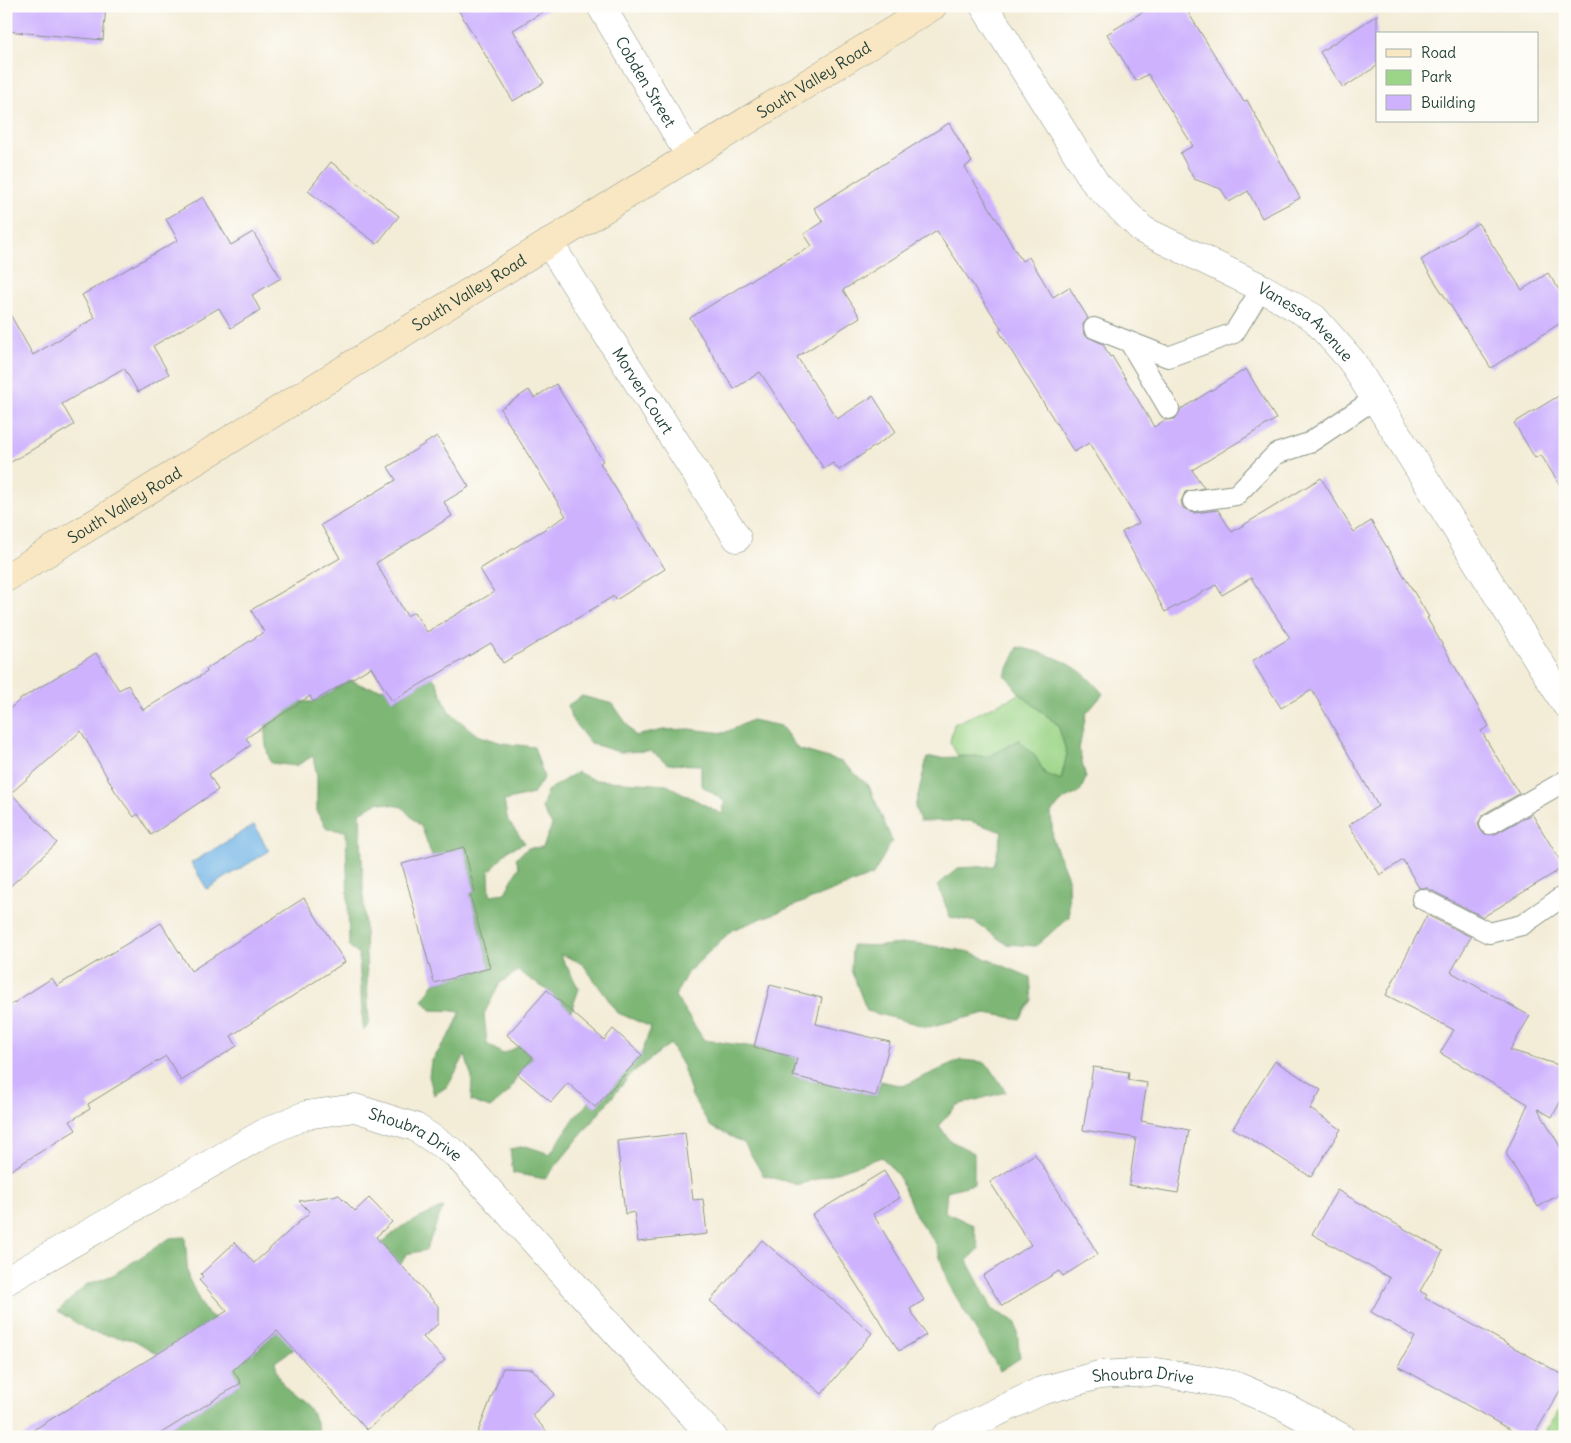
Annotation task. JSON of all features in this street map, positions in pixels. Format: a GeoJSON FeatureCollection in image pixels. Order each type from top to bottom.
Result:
{"type":"FeatureCollection","features":[{"type":"Feature","properties":{"kind":"main road","name":"South Valley Road"},"geometry":{"type":"LineString","coordinates":[[6,578],[932,6]]}},
{"type":"Feature","properties":{"kind":"street","name":"Cobden Street"},"geometry":{"type":"LineString","coordinates":[[601,6],[690,156]]}},
{"type":"Feature","properties":{"kind":"street","name":"Vanessa Avenue"},"geometry":{"type":"LineString","coordinates":[[984,6],[1096,184],[1143,230],[1262,288],[1314,318],[1351,360],[1565,703]]}},
{"type":"Feature","properties":{"kind":"street","name":"Morven Court"},"geometry":{"type":"LineString","coordinates":[[549,243],[737,538]]}},
{"type":"Feature","properties":{"kind":"street","name":"Shoubra Drive"},"geometry":{"type":"LineString","coordinates":[[6,1282],[266,1132],[306,1115],[355,1108],[415,1127],[456,1154],[713,1437]]}},
{"type":"Feature","properties":{"kind":"street","name":"Shoubra Drive"},"geometry":{"type":"LineString","coordinates":[[945,1437],[1041,1391],[1099,1375],[1156,1372],[1234,1385],[1283,1406],[1341,1437]]}},
{"type":"Feature","properties":{"kind":"lane"},"geometry":{"type":"LineString","coordinates":[[1094,328],[1168,357],[1234,333],[1262,288]]}},
{"type":"Feature","properties":{"kind":"lane"},"geometry":{"type":"LineString","coordinates":[[1130,343],[1169,409]]}},
{"type":"Feature","properties":{"kind":"lane"},"geometry":{"type":"LineString","coordinates":[[1193,501],[1236,495],[1276,454],[1310,443],[1376,398]]}},
{"type":"Feature","properties":{"kind":"lane"},"geometry":{"type":"LineString","coordinates":[[1490,824],[1565,780]]}},
{"type":"Feature","properties":{"kind":"lane"},"geometry":{"type":"LineString","coordinates":[[1422,899],[1489,934],[1522,925],[1565,895]]}},
{"type":"Feature","properties":{"kind":"green space"},"geometry":{"type":"Polygon","coordinates":[[[1018,647],[1065,662],[1085,675],[1103,694],[1086,714],[1079,749],[1086,778],[1080,792],[1065,799],[1051,812],[1053,840],[1068,878],[1069,917],[1036,946],[1006,944],[975,922],[950,917],[938,885],[958,868],[994,866],[1002,832],[970,821],[920,821],[915,807],[927,758],[990,756],[1019,740],[1035,756],[1045,774],[1061,780],[1067,754],[1058,725],[1020,694],[1005,675],[1018,647]]]}},
{"type":"Feature","properties":{"kind":"green space"},"geometry":{"type":"Polygon","coordinates":[[[432,677],[436,681],[449,712],[477,735],[502,743],[534,747],[544,777],[533,794],[504,801],[508,821],[525,843],[508,850],[489,872],[490,895],[505,893],[519,867],[516,858],[528,848],[543,847],[552,825],[542,809],[547,791],[577,772],[594,780],[667,785],[722,814],[725,802],[701,785],[701,765],[668,764],[651,751],[619,752],[590,743],[571,718],[568,705],[582,696],[613,704],[635,736],[663,730],[690,729],[724,733],[752,720],[781,726],[798,749],[842,762],[869,786],[892,841],[873,875],[732,930],[687,973],[675,996],[704,1040],[754,1047],[797,1058],[793,1076],[876,1096],[881,1081],[903,1086],[961,1060],[982,1062],[990,1067],[1006,1092],[957,1105],[939,1125],[949,1140],[974,1153],[974,1184],[947,1191],[945,1212],[973,1225],[979,1249],[967,1261],[993,1310],[1016,1322],[1020,1358],[1000,1371],[948,1283],[936,1244],[917,1218],[899,1177],[882,1157],[799,1185],[763,1175],[744,1143],[710,1126],[692,1096],[683,1067],[670,1044],[632,1073],[545,1179],[513,1173],[510,1149],[526,1146],[550,1154],[576,1116],[589,1102],[596,1107],[641,1055],[651,1027],[618,1013],[582,963],[560,954],[579,989],[571,1011],[547,990],[518,971],[500,983],[484,1014],[487,1044],[503,1054],[519,1046],[533,1057],[518,1074],[509,1092],[490,1108],[471,1101],[472,1078],[465,1055],[448,1086],[434,1095],[429,1076],[431,1062],[453,1030],[461,1011],[431,1010],[423,1000],[434,983],[490,968],[470,894],[475,892],[464,848],[432,856],[422,828],[402,807],[378,802],[360,813],[369,1025],[363,1030],[359,955],[349,946],[346,831],[327,829],[317,811],[317,776],[313,756],[296,766],[271,763],[265,739],[266,724],[274,701],[313,702],[350,680],[364,686],[385,689],[393,701],[432,677]]]}},
{"type":"Feature","properties":{"kind":"green space"},"geometry":{"type":"Polygon","coordinates":[[[1020,694],[1058,725],[1067,754],[1061,780],[1045,774],[1035,756],[1019,740],[990,756],[958,756],[950,742],[954,724],[1020,694]]]}},
{"type":"Feature","properties":{"kind":"green space"},"geometry":{"type":"Polygon","coordinates":[[[915,943],[970,952],[1030,977],[1032,1000],[1020,1019],[986,1013],[928,1027],[867,1011],[851,970],[852,945],[879,946],[915,943]]]}},
{"type":"Feature","properties":{"kind":"green space"},"geometry":{"type":"Polygon","coordinates":[[[443,1207],[426,1250],[406,1254],[401,1264],[355,1305],[275,1362],[283,1384],[306,1406],[314,1417],[319,1437],[155,1437],[241,1383],[205,1325],[158,1354],[134,1340],[90,1332],[58,1311],[86,1285],[113,1275],[170,1238],[185,1237],[188,1277],[204,1310],[256,1351],[287,1322],[401,1227],[443,1207]]]}},
{"type":"Feature","properties":{"kind":"green space"},"geometry":{"type":"Polygon","coordinates":[[[1565,1399],[1565,1437],[1542,1437],[1565,1399]]]}},
{"type":"Feature","properties":{"kind":"water"},"geometry":{"type":"Polygon","coordinates":[[[254,825],[269,851],[207,889],[191,863],[254,825]]]}},
{"type":"Feature","properties":{"kind":"building"},"geometry":{"type":"Polygon","coordinates":[[[6,6],[106,6],[103,40],[6,31],[6,6]]]}},
{"type":"Feature","properties":{"kind":"building"},"geometry":{"type":"Polygon","coordinates":[[[456,6],[553,6],[513,30],[544,83],[513,101],[456,6]]]}},
{"type":"Feature","properties":{"kind":"building"},"geometry":{"type":"Polygon","coordinates":[[[1152,6],[1184,6],[1244,102],[1247,100],[1300,198],[1262,218],[1248,191],[1229,202],[1221,189],[1194,179],[1180,153],[1193,146],[1148,74],[1136,81],[1107,34],[1152,6]]]}},
{"type":"Feature","properties":{"kind":"building"},"geometry":{"type":"Polygon","coordinates":[[[1377,15],[1376,67],[1343,88],[1320,52],[1377,15]]]}},
{"type":"Feature","properties":{"kind":"building"},"geometry":{"type":"Polygon","coordinates":[[[949,123],[972,162],[965,167],[1022,261],[1029,257],[1053,297],[1069,287],[1088,318],[1083,324],[1084,335],[1103,344],[1154,427],[1165,420],[1175,419],[1181,409],[1246,369],[1276,419],[1192,470],[1204,488],[1185,492],[1181,502],[1183,508],[1194,513],[1218,510],[1232,532],[1321,478],[1354,532],[1371,521],[1429,617],[1427,618],[1489,726],[1481,731],[1519,794],[1484,814],[1478,823],[1480,829],[1484,834],[1495,834],[1532,814],[1564,867],[1483,917],[1427,888],[1419,888],[1403,860],[1380,875],[1349,825],[1378,806],[1312,690],[1281,708],[1252,661],[1290,638],[1251,578],[1222,595],[1216,585],[1165,612],[1122,532],[1139,523],[1089,443],[1074,452],[999,331],[1002,329],[937,231],[843,290],[860,317],[797,357],[837,419],[873,396],[896,432],[839,470],[833,463],[824,469],[760,372],[734,389],[690,318],[758,276],[812,246],[804,234],[823,222],[814,208],[949,123]]]}},
{"type":"Feature","properties":{"kind":"building"},"geometry":{"type":"Polygon","coordinates":[[[331,162],[399,216],[377,244],[308,191],[331,162]]]}},
{"type":"Feature","properties":{"kind":"building"},"geometry":{"type":"Polygon","coordinates":[[[203,197],[231,245],[253,232],[281,278],[252,295],[260,310],[231,328],[219,308],[153,346],[169,374],[138,392],[124,368],[62,404],[74,425],[6,465],[6,307],[33,355],[95,318],[82,295],[178,240],[166,219],[203,197]]]}},
{"type":"Feature","properties":{"kind":"building"},"geometry":{"type":"Polygon","coordinates":[[[1478,223],[1522,290],[1548,273],[1565,299],[1565,320],[1491,368],[1421,260],[1478,223]]]}},
{"type":"Feature","properties":{"kind":"building"},"geometry":{"type":"Polygon","coordinates":[[[556,384],[603,461],[600,463],[665,569],[616,600],[614,596],[503,663],[491,643],[392,701],[371,667],[313,702],[310,696],[246,738],[251,745],[209,774],[218,790],[151,835],[138,814],[134,817],[115,791],[81,731],[11,793],[57,843],[6,890],[6,712],[22,698],[96,653],[119,690],[128,685],[143,710],[207,672],[206,669],[264,632],[251,610],[340,558],[321,525],[396,480],[388,467],[437,436],[469,487],[444,502],[452,516],[376,563],[407,616],[414,612],[427,632],[494,592],[480,569],[566,516],[500,409],[529,390],[534,398],[556,384]]]}},
{"type":"Feature","properties":{"kind":"building"},"geometry":{"type":"Polygon","coordinates":[[[1565,392],[1565,493],[1541,455],[1535,458],[1514,423],[1565,392]]]}},
{"type":"Feature","properties":{"kind":"building"},"geometry":{"type":"Polygon","coordinates":[[[464,847],[475,892],[470,894],[490,968],[434,983],[402,864],[464,847]]]}},
{"type":"Feature","properties":{"kind":"building"},"geometry":{"type":"Polygon","coordinates":[[[304,898],[345,962],[231,1036],[237,1046],[181,1081],[166,1056],[88,1104],[90,1109],[70,1121],[76,1130],[6,1173],[6,1008],[52,978],[57,986],[161,923],[191,971],[304,898]]]}},
{"type":"Feature","properties":{"kind":"building"},"geometry":{"type":"Polygon","coordinates":[[[1427,915],[1471,937],[1451,972],[1530,1016],[1510,1050],[1565,1067],[1565,1093],[1552,1117],[1538,1109],[1565,1155],[1565,1191],[1538,1207],[1506,1153],[1528,1104],[1440,1053],[1454,1030],[1386,995],[1427,915]]]}},
{"type":"Feature","properties":{"kind":"building"},"geometry":{"type":"Polygon","coordinates":[[[770,985],[822,998],[816,1024],[890,1042],[876,1096],[793,1076],[797,1058],[754,1047],[770,985]]]}},
{"type":"Feature","properties":{"kind":"building"},"geometry":{"type":"Polygon","coordinates":[[[547,990],[604,1040],[613,1029],[642,1055],[595,1107],[568,1083],[551,1102],[518,1074],[533,1057],[507,1035],[547,990]]]}},
{"type":"Feature","properties":{"kind":"building"},"geometry":{"type":"Polygon","coordinates":[[[1275,1061],[1321,1090],[1310,1109],[1341,1129],[1311,1177],[1233,1128],[1275,1061]]]}},
{"type":"Feature","properties":{"kind":"building"},"geometry":{"type":"Polygon","coordinates":[[[1093,1067],[1129,1072],[1128,1080],[1147,1083],[1141,1121],[1189,1130],[1178,1193],[1129,1185],[1136,1138],[1083,1130],[1093,1067]]]}},
{"type":"Feature","properties":{"kind":"building"},"geometry":{"type":"Polygon","coordinates":[[[685,1133],[693,1200],[703,1199],[707,1234],[638,1242],[634,1212],[625,1214],[617,1141],[685,1133]]]}},
{"type":"Feature","properties":{"kind":"building"},"geometry":{"type":"Polygon","coordinates":[[[1035,1154],[1098,1254],[1063,1276],[1059,1271],[1002,1306],[983,1276],[1031,1245],[990,1182],[1035,1154]]]}},
{"type":"Feature","properties":{"kind":"building"},"geometry":{"type":"Polygon","coordinates":[[[884,1171],[900,1198],[873,1214],[924,1300],[910,1309],[926,1335],[899,1351],[812,1215],[884,1171]]]}},
{"type":"Feature","properties":{"kind":"building"},"geometry":{"type":"Polygon","coordinates":[[[1337,1190],[1443,1251],[1420,1291],[1427,1295],[1425,1298],[1565,1376],[1565,1382],[1533,1437],[1523,1437],[1398,1366],[1415,1337],[1371,1312],[1390,1278],[1312,1234],[1337,1190]]]}},
{"type":"Feature","properties":{"kind":"building"},"geometry":{"type":"Polygon","coordinates":[[[339,1195],[355,1211],[369,1198],[392,1222],[376,1237],[438,1306],[438,1324],[423,1337],[445,1360],[367,1430],[277,1331],[233,1370],[241,1383],[155,1437],[22,1437],[227,1311],[199,1280],[203,1276],[201,1274],[235,1242],[254,1263],[310,1212],[299,1201],[339,1195]]]}},
{"type":"Feature","properties":{"kind":"building"},"geometry":{"type":"Polygon","coordinates":[[[762,1240],[872,1333],[822,1394],[710,1301],[762,1240]]]}},
{"type":"Feature","properties":{"kind":"building"},"geometry":{"type":"Polygon","coordinates":[[[503,1368],[532,1369],[555,1394],[532,1415],[552,1437],[476,1437],[503,1368]]]}}]}
